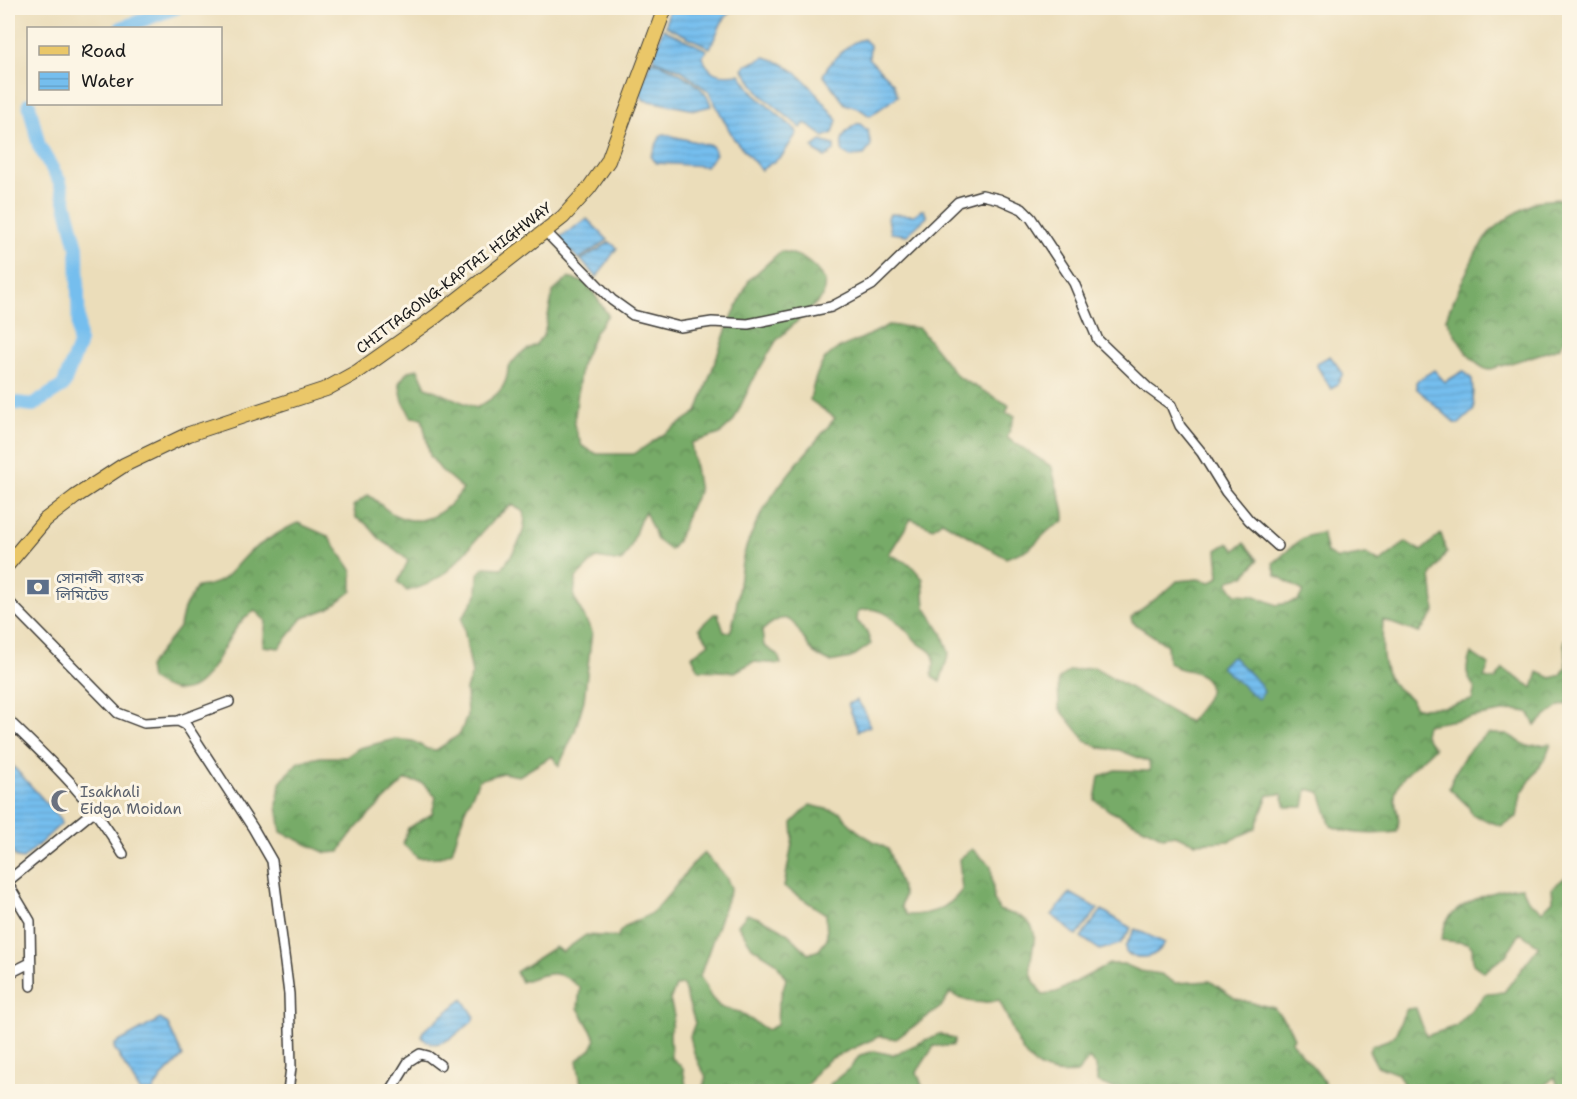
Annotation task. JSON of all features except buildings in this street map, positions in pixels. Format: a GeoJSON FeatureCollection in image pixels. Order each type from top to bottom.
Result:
{"type":"FeatureCollection","features":[{"type":"Feature","properties":{"kind":"main road","name":"CHITTAGONG-KAPTAI HIGHWAY"},"geometry":{"type":"LineString","coordinates":[[8,564],[45,520],[99,480],[167,443],[326,389],[357,372],[443,310],[545,231],[589,188],[608,161],[665,8]]}},
{"type":"Feature","properties":{"kind":"street"},"geometry":{"type":"LineString","coordinates":[[545,231],[612,300],[633,315],[680,327],[712,322],[748,324],[831,307],[872,285],[958,202],[982,195],[999,199],[1022,209],[1031,218],[1074,283],[1086,316],[1100,343],[1171,405],[1180,426],[1202,453],[1226,492],[1249,520],[1278,546]]}},
{"type":"Feature","properties":{"kind":"street"},"geometry":{"type":"LineString","coordinates":[[8,601],[118,713],[144,723],[178,721],[230,702]]}},
{"type":"Feature","properties":{"kind":"street"},"geometry":{"type":"LineString","coordinates":[[8,720],[80,791],[123,854]]}},
{"type":"Feature","properties":{"kind":"street"},"geometry":{"type":"LineString","coordinates":[[178,721],[186,725],[272,861],[289,994],[291,1067],[288,1092]]}},
{"type":"Feature","properties":{"kind":"street"},"geometry":{"type":"LineString","coordinates":[[31,986],[30,921],[8,883],[95,810]]}},
{"type":"Feature","properties":{"kind":"street"},"geometry":{"type":"LineString","coordinates":[[8,974],[30,963]]}},
{"type":"Feature","properties":{"kind":"street"},"geometry":{"type":"LineString","coordinates":[[390,1092],[410,1061],[420,1054],[428,1056],[440,1065]]}},
{"type":"Feature","properties":{"kind":"green space"},"geometry":{"type":"Polygon","coordinates":[[[1559,199],[1569,204],[1569,333],[1559,348],[1488,370],[1474,361],[1463,348],[1446,319],[1449,310],[1475,254],[1489,233],[1509,217],[1537,201],[1559,199]]]}},
{"type":"Feature","properties":{"kind":"green space"},"geometry":{"type":"Polygon","coordinates":[[[781,251],[801,257],[816,268],[825,280],[823,297],[776,341],[753,380],[733,422],[720,434],[691,443],[699,492],[675,544],[670,550],[657,540],[645,511],[621,562],[596,558],[576,578],[574,597],[592,632],[584,700],[575,731],[559,766],[552,756],[519,776],[503,773],[479,780],[465,810],[452,852],[440,857],[418,858],[403,844],[408,828],[432,814],[436,797],[422,783],[405,780],[360,824],[340,852],[326,853],[281,832],[277,806],[280,783],[298,762],[320,757],[346,757],[359,748],[395,739],[413,741],[427,749],[436,750],[460,734],[467,716],[466,689],[472,674],[462,618],[477,595],[478,574],[484,567],[502,568],[522,535],[524,512],[512,505],[486,528],[453,566],[440,577],[407,591],[398,582],[408,561],[381,540],[368,525],[356,518],[353,506],[368,495],[395,515],[405,519],[425,519],[450,505],[463,489],[441,470],[430,456],[422,418],[411,417],[403,401],[399,383],[408,371],[418,369],[426,387],[476,408],[499,392],[506,381],[508,367],[544,335],[553,292],[568,278],[587,283],[608,315],[596,331],[581,365],[574,425],[582,446],[597,454],[634,454],[697,412],[727,328],[749,280],[781,251]]]}},
{"type":"Feature","properties":{"kind":"green space"},"geometry":{"type":"Polygon","coordinates":[[[888,325],[919,328],[958,377],[1009,405],[1006,413],[1015,416],[1007,438],[1052,467],[1063,508],[1064,521],[1049,530],[1029,549],[1006,558],[942,521],[933,528],[911,519],[889,554],[910,564],[923,579],[925,607],[942,633],[949,653],[940,682],[932,677],[934,660],[931,653],[891,617],[876,610],[867,609],[858,611],[857,621],[866,630],[871,644],[851,658],[830,662],[821,657],[813,652],[793,623],[787,619],[781,619],[762,631],[764,646],[778,655],[781,664],[753,662],[735,672],[699,670],[692,656],[709,643],[699,628],[714,614],[718,614],[724,632],[730,632],[736,610],[744,553],[756,523],[787,476],[835,418],[810,400],[821,366],[836,350],[888,325]]]}},
{"type":"Feature","properties":{"kind":"green space"},"geometry":{"type":"Polygon","coordinates":[[[298,523],[328,536],[352,571],[352,591],[330,608],[303,618],[279,648],[263,646],[266,621],[255,611],[242,621],[200,682],[187,690],[171,690],[150,679],[148,667],[180,626],[184,608],[197,587],[215,583],[226,577],[250,552],[298,523]]]}},
{"type":"Feature","properties":{"kind":"green space"},"geometry":{"type":"Polygon","coordinates":[[[1322,533],[1327,553],[1337,559],[1366,554],[1380,562],[1406,542],[1421,551],[1441,534],[1447,552],[1431,576],[1435,612],[1419,633],[1383,620],[1383,654],[1389,679],[1416,708],[1443,707],[1472,700],[1475,688],[1467,672],[1471,653],[1489,665],[1484,678],[1495,680],[1503,669],[1533,688],[1538,672],[1551,678],[1561,675],[1566,667],[1564,640],[1569,638],[1569,710],[1567,704],[1560,706],[1535,725],[1528,712],[1514,710],[1426,725],[1424,734],[1434,748],[1409,771],[1399,785],[1395,800],[1399,819],[1397,832],[1363,834],[1331,826],[1320,792],[1307,789],[1304,807],[1286,807],[1282,794],[1268,795],[1255,829],[1229,841],[1195,843],[1175,835],[1163,837],[1110,811],[1095,800],[1099,777],[1115,770],[1150,771],[1149,762],[1119,750],[1101,748],[1086,741],[1059,708],[1058,680],[1069,671],[1094,667],[1189,722],[1207,697],[1209,684],[1197,673],[1180,669],[1168,661],[1167,645],[1132,622],[1131,618],[1177,581],[1198,579],[1211,582],[1219,577],[1217,550],[1228,543],[1235,550],[1244,543],[1258,560],[1244,576],[1229,580],[1228,584],[1236,594],[1253,595],[1277,605],[1298,601],[1303,591],[1276,575],[1273,563],[1300,540],[1322,533]]]}},
{"type":"Feature","properties":{"kind":"green space"},"geometry":{"type":"Polygon","coordinates":[[[1488,734],[1507,734],[1527,746],[1551,744],[1546,757],[1521,794],[1517,817],[1501,826],[1472,815],[1468,806],[1449,788],[1464,757],[1488,734]]]}},
{"type":"Feature","properties":{"kind":"green space"},"geometry":{"type":"Polygon","coordinates":[[[810,805],[842,813],[850,825],[888,849],[904,895],[901,907],[907,915],[938,910],[957,897],[962,890],[959,859],[972,849],[991,866],[994,899],[999,910],[1022,918],[1033,930],[1031,973],[1043,994],[1057,992],[1109,964],[1124,964],[1140,971],[1161,974],[1175,983],[1210,981],[1236,999],[1274,1008],[1288,1025],[1294,1038],[1291,1041],[1318,1072],[1327,1091],[1120,1091],[1097,1082],[1096,1066],[1089,1059],[1077,1073],[1044,1070],[1024,1054],[999,1000],[974,1002],[950,993],[941,1007],[896,1039],[880,1036],[830,1059],[819,1068],[809,1084],[798,1091],[701,1091],[706,1077],[699,1065],[690,1036],[695,1023],[683,985],[676,986],[670,1000],[674,1015],[670,1033],[671,1057],[683,1068],[687,1091],[582,1091],[577,1060],[591,1049],[596,1039],[578,1008],[580,988],[559,974],[545,974],[521,982],[516,972],[555,947],[562,952],[586,935],[617,937],[624,928],[651,913],[704,853],[726,877],[731,888],[700,976],[711,997],[720,1007],[739,1012],[767,1030],[777,1025],[778,1006],[786,979],[776,962],[752,947],[738,925],[747,914],[766,921],[787,933],[808,954],[819,950],[827,939],[826,914],[784,887],[793,838],[792,823],[810,805]]]}},
{"type":"Feature","properties":{"kind":"green space"},"geometry":{"type":"Polygon","coordinates":[[[1569,874],[1569,1091],[1559,1091],[1555,1077],[1537,1091],[1407,1091],[1398,1074],[1377,1066],[1369,1051],[1372,1045],[1394,1036],[1407,1009],[1416,1008],[1426,1036],[1456,1026],[1487,993],[1504,992],[1539,946],[1520,933],[1506,955],[1484,972],[1473,964],[1472,947],[1467,943],[1441,940],[1446,922],[1452,915],[1481,897],[1522,887],[1528,900],[1542,911],[1553,900],[1552,888],[1569,874]]]}},
{"type":"Feature","properties":{"kind":"green space"},"geometry":{"type":"Polygon","coordinates":[[[939,1034],[955,1039],[953,1046],[934,1046],[917,1072],[924,1091],[838,1091],[829,1085],[851,1067],[860,1055],[875,1051],[893,1055],[939,1034]]]}},
{"type":"Feature","properties":{"kind":"water"},"geometry":{"type":"Polygon","coordinates":[[[669,8],[733,8],[722,22],[710,48],[666,26],[669,8]]]}},
{"type":"Feature","properties":{"kind":"water"},"geometry":{"type":"Polygon","coordinates":[[[663,29],[707,50],[702,57],[714,72],[723,75],[740,74],[754,94],[796,130],[797,133],[782,156],[761,170],[734,139],[709,92],[681,70],[653,59],[663,29]]]}},
{"type":"Feature","properties":{"kind":"water"},"geometry":{"type":"Polygon","coordinates":[[[864,39],[870,45],[869,59],[893,83],[898,96],[870,116],[858,108],[845,104],[823,75],[840,53],[858,40],[864,39]]]}},
{"type":"Feature","properties":{"kind":"water"},"geometry":{"type":"Polygon","coordinates":[[[765,57],[787,67],[806,82],[837,120],[833,133],[824,137],[805,123],[801,128],[760,94],[743,69],[746,65],[765,57]]]}},
{"type":"Feature","properties":{"kind":"water"},"geometry":{"type":"Polygon","coordinates":[[[653,61],[695,84],[708,98],[711,106],[695,110],[644,100],[639,93],[650,62],[653,61]]]}},
{"type":"Feature","properties":{"kind":"water"},"geometry":{"type":"Polygon","coordinates":[[[859,123],[868,131],[871,146],[864,155],[850,157],[843,152],[843,138],[847,131],[859,123]]]}},
{"type":"Feature","properties":{"kind":"water"},"geometry":{"type":"Polygon","coordinates":[[[661,135],[712,146],[716,154],[706,166],[656,163],[651,156],[661,135]]]}},
{"type":"Feature","properties":{"kind":"water"},"geometry":{"type":"Polygon","coordinates":[[[821,141],[834,145],[834,151],[825,157],[813,147],[821,141]]]}},
{"type":"Feature","properties":{"kind":"water"},"geometry":{"type":"Polygon","coordinates":[[[924,210],[927,217],[907,235],[891,233],[888,218],[890,214],[914,215],[924,210]]]}},
{"type":"Feature","properties":{"kind":"water"},"geometry":{"type":"Polygon","coordinates":[[[587,219],[608,240],[579,259],[561,242],[560,237],[587,219]]]}},
{"type":"Feature","properties":{"kind":"water"},"geometry":{"type":"Polygon","coordinates":[[[610,242],[617,248],[597,277],[581,260],[610,242]]]}},
{"type":"Feature","properties":{"kind":"water"},"geometry":{"type":"Polygon","coordinates":[[[1330,356],[1343,373],[1338,383],[1331,389],[1317,366],[1317,363],[1330,356]]]}},
{"type":"Feature","properties":{"kind":"water"},"geometry":{"type":"Polygon","coordinates":[[[1434,370],[1445,382],[1463,371],[1472,379],[1474,410],[1459,424],[1455,423],[1416,388],[1416,382],[1434,370]]]}},
{"type":"Feature","properties":{"kind":"water"},"geometry":{"type":"Polygon","coordinates":[[[1233,657],[1261,685],[1264,692],[1258,699],[1222,668],[1221,666],[1233,657]]]}},
{"type":"Feature","properties":{"kind":"water"},"geometry":{"type":"Polygon","coordinates":[[[857,700],[870,726],[858,731],[848,704],[857,700]]]}},
{"type":"Feature","properties":{"kind":"water"},"geometry":{"type":"Polygon","coordinates":[[[12,765],[61,819],[61,824],[23,859],[17,858],[8,847],[8,767],[12,765]]]}},
{"type":"Feature","properties":{"kind":"water"},"geometry":{"type":"Polygon","coordinates":[[[1070,893],[1098,909],[1077,936],[1052,915],[1070,893]]]}},
{"type":"Feature","properties":{"kind":"water"},"geometry":{"type":"Polygon","coordinates":[[[1102,910],[1131,928],[1120,944],[1100,950],[1081,937],[1102,910]]]}},
{"type":"Feature","properties":{"kind":"water"},"geometry":{"type":"Polygon","coordinates":[[[1135,929],[1165,943],[1157,952],[1148,957],[1137,957],[1126,953],[1125,947],[1135,929]]]}},
{"type":"Feature","properties":{"kind":"water"},"geometry":{"type":"Polygon","coordinates":[[[463,999],[475,1017],[473,1021],[455,1036],[441,1043],[434,1044],[422,1037],[423,1031],[463,999]]]}},
{"type":"Feature","properties":{"kind":"water"},"geometry":{"type":"Polygon","coordinates":[[[160,1019],[167,1023],[183,1056],[161,1078],[153,1091],[140,1091],[114,1048],[115,1044],[160,1019]]]}},
{"type":"Feature","properties":{"kind":"waterway"},"geometry":{"type":"LineString","coordinates":[[124,27],[176,8]]}},
{"type":"Feature","properties":{"kind":"waterway"},"geometry":{"type":"LineString","coordinates":[[8,402],[33,405],[63,386],[79,345],[77,247],[60,182],[39,146],[29,105]]}},
{"type":"Feature","properties":{"kind":"place","name":"সোনালী ব্যাংক লিমিটেড"},"geometry":{"type":"Point","coordinates":[38,587]}},
{"type":"Feature","properties":{"kind":"place","name":"Isakhali Eidga Moidan"},"geometry":{"type":"Point","coordinates":[62,801]}}]}
